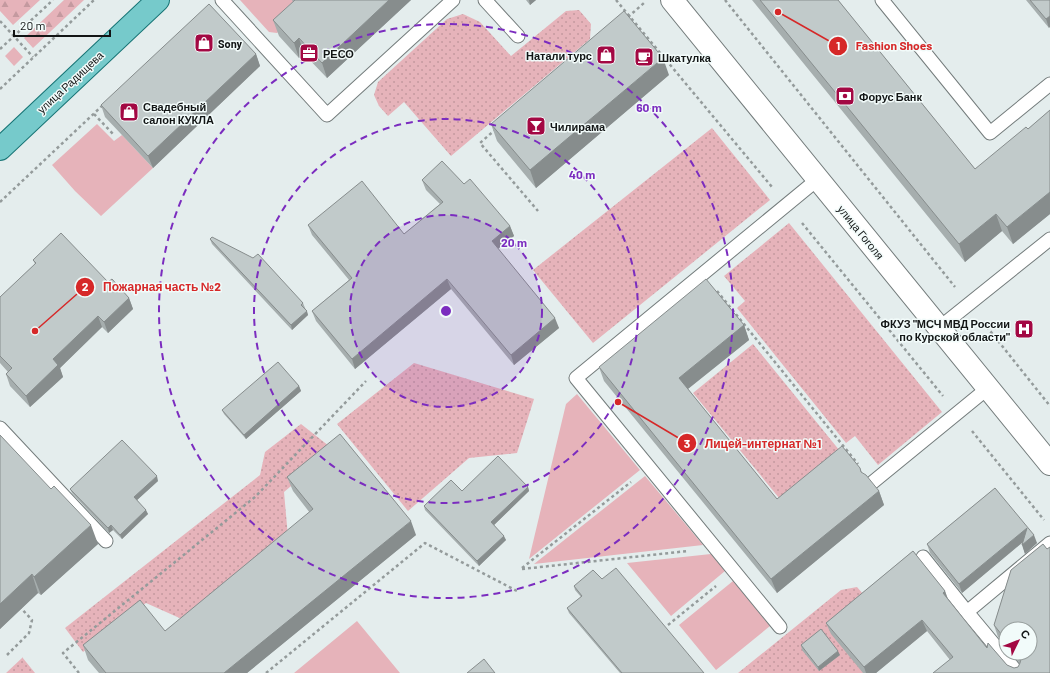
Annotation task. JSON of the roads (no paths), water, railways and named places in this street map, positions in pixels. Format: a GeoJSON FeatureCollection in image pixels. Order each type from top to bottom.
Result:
{"type":"FeatureCollection","features":[{"type":"Feature","properties":{"kind":"main road","name":"улица Радищева"},"geometry":{"type":"LineString","coordinates":[[0,148],[158,0]]}},
{"type":"Feature","properties":{"kind":"street","name":"улица Гоголя"},"geometry":{"type":"LineString","coordinates":[[672,0],[1050,464]]}},
{"type":"Feature","properties":{"kind":"lane"},"geometry":{"type":"LineString","coordinates":[[222,0],[327,115],[453,0]]}},
{"type":"Feature","properties":{"kind":"lane"},"geometry":{"type":"LineString","coordinates":[[485,0],[518,36]]}},
{"type":"Feature","properties":{"kind":"lane"},"geometry":{"type":"LineString","coordinates":[[882,0],[990,134],[1050,84]]}},
{"type":"Feature","properties":{"kind":"lane"},"geometry":{"type":"LineString","coordinates":[[780,627],[576,378],[818,179]]}},
{"type":"Feature","properties":{"kind":"lane"},"geometry":{"type":"LineString","coordinates":[[939,328],[1050,239]]}},
{"type":"Feature","properties":{"kind":"lane"},"geometry":{"type":"LineString","coordinates":[[873,482],[988,388]]}},
{"type":"Feature","properties":{"kind":"lane"},"geometry":{"type":"LineString","coordinates":[[0,428],[106,541]]}},
{"type":"Feature","properties":{"kind":"lane"},"geometry":{"type":"LineString","coordinates":[[967,612],[1050,543]]}},
{"type":"Feature","properties":{"kind":"lane"},"geometry":{"type":"LineString","coordinates":[[923,557],[1016,672]]}},
{"type":"Feature","properties":{"kind":"place","name":"Fashion Shoes"},"geometry":{"type":"Point","coordinates":[778,12]}},
{"type":"Feature","properties":{"kind":"place","name":"Sony"},"geometry":{"type":"Point","coordinates":[204,43]}},
{"type":"Feature","properties":{"kind":"place","name":"РЕСО"},"geometry":{"type":"Point","coordinates":[309,53]}},
{"type":"Feature","properties":{"kind":"place","name":"Натали турс"},"geometry":{"type":"Point","coordinates":[606,55]}},
{"type":"Feature","properties":{"kind":"place","name":"Шкатулка"},"geometry":{"type":"Point","coordinates":[644,57]}},
{"type":"Feature","properties":{"kind":"place","name":"Форус Банк"},"geometry":{"type":"Point","coordinates":[845,96]}},
{"type":"Feature","properties":{"kind":"place","name":"Свадебный салон КУКЛА"},"geometry":{"type":"Point","coordinates":[129,112]}},
{"type":"Feature","properties":{"kind":"place","name":"Чилирама"},"geometry":{"type":"Point","coordinates":[536,126]}},
{"type":"Feature","properties":{"kind":"place","name":"ФКУЗ \"МСЧ МВД России по Курской области\""},"geometry":{"type":"Point","coordinates":[1024,329]}},
{"type":"Feature","properties":{"kind":"place","name":"Пожарная часть №2"},"geometry":{"type":"Point","coordinates":[35,331]}},
{"type":"Feature","properties":{"kind":"place","name":"Лицей-интернат №1"},"geometry":{"type":"Point","coordinates":[618,402]}}]}
